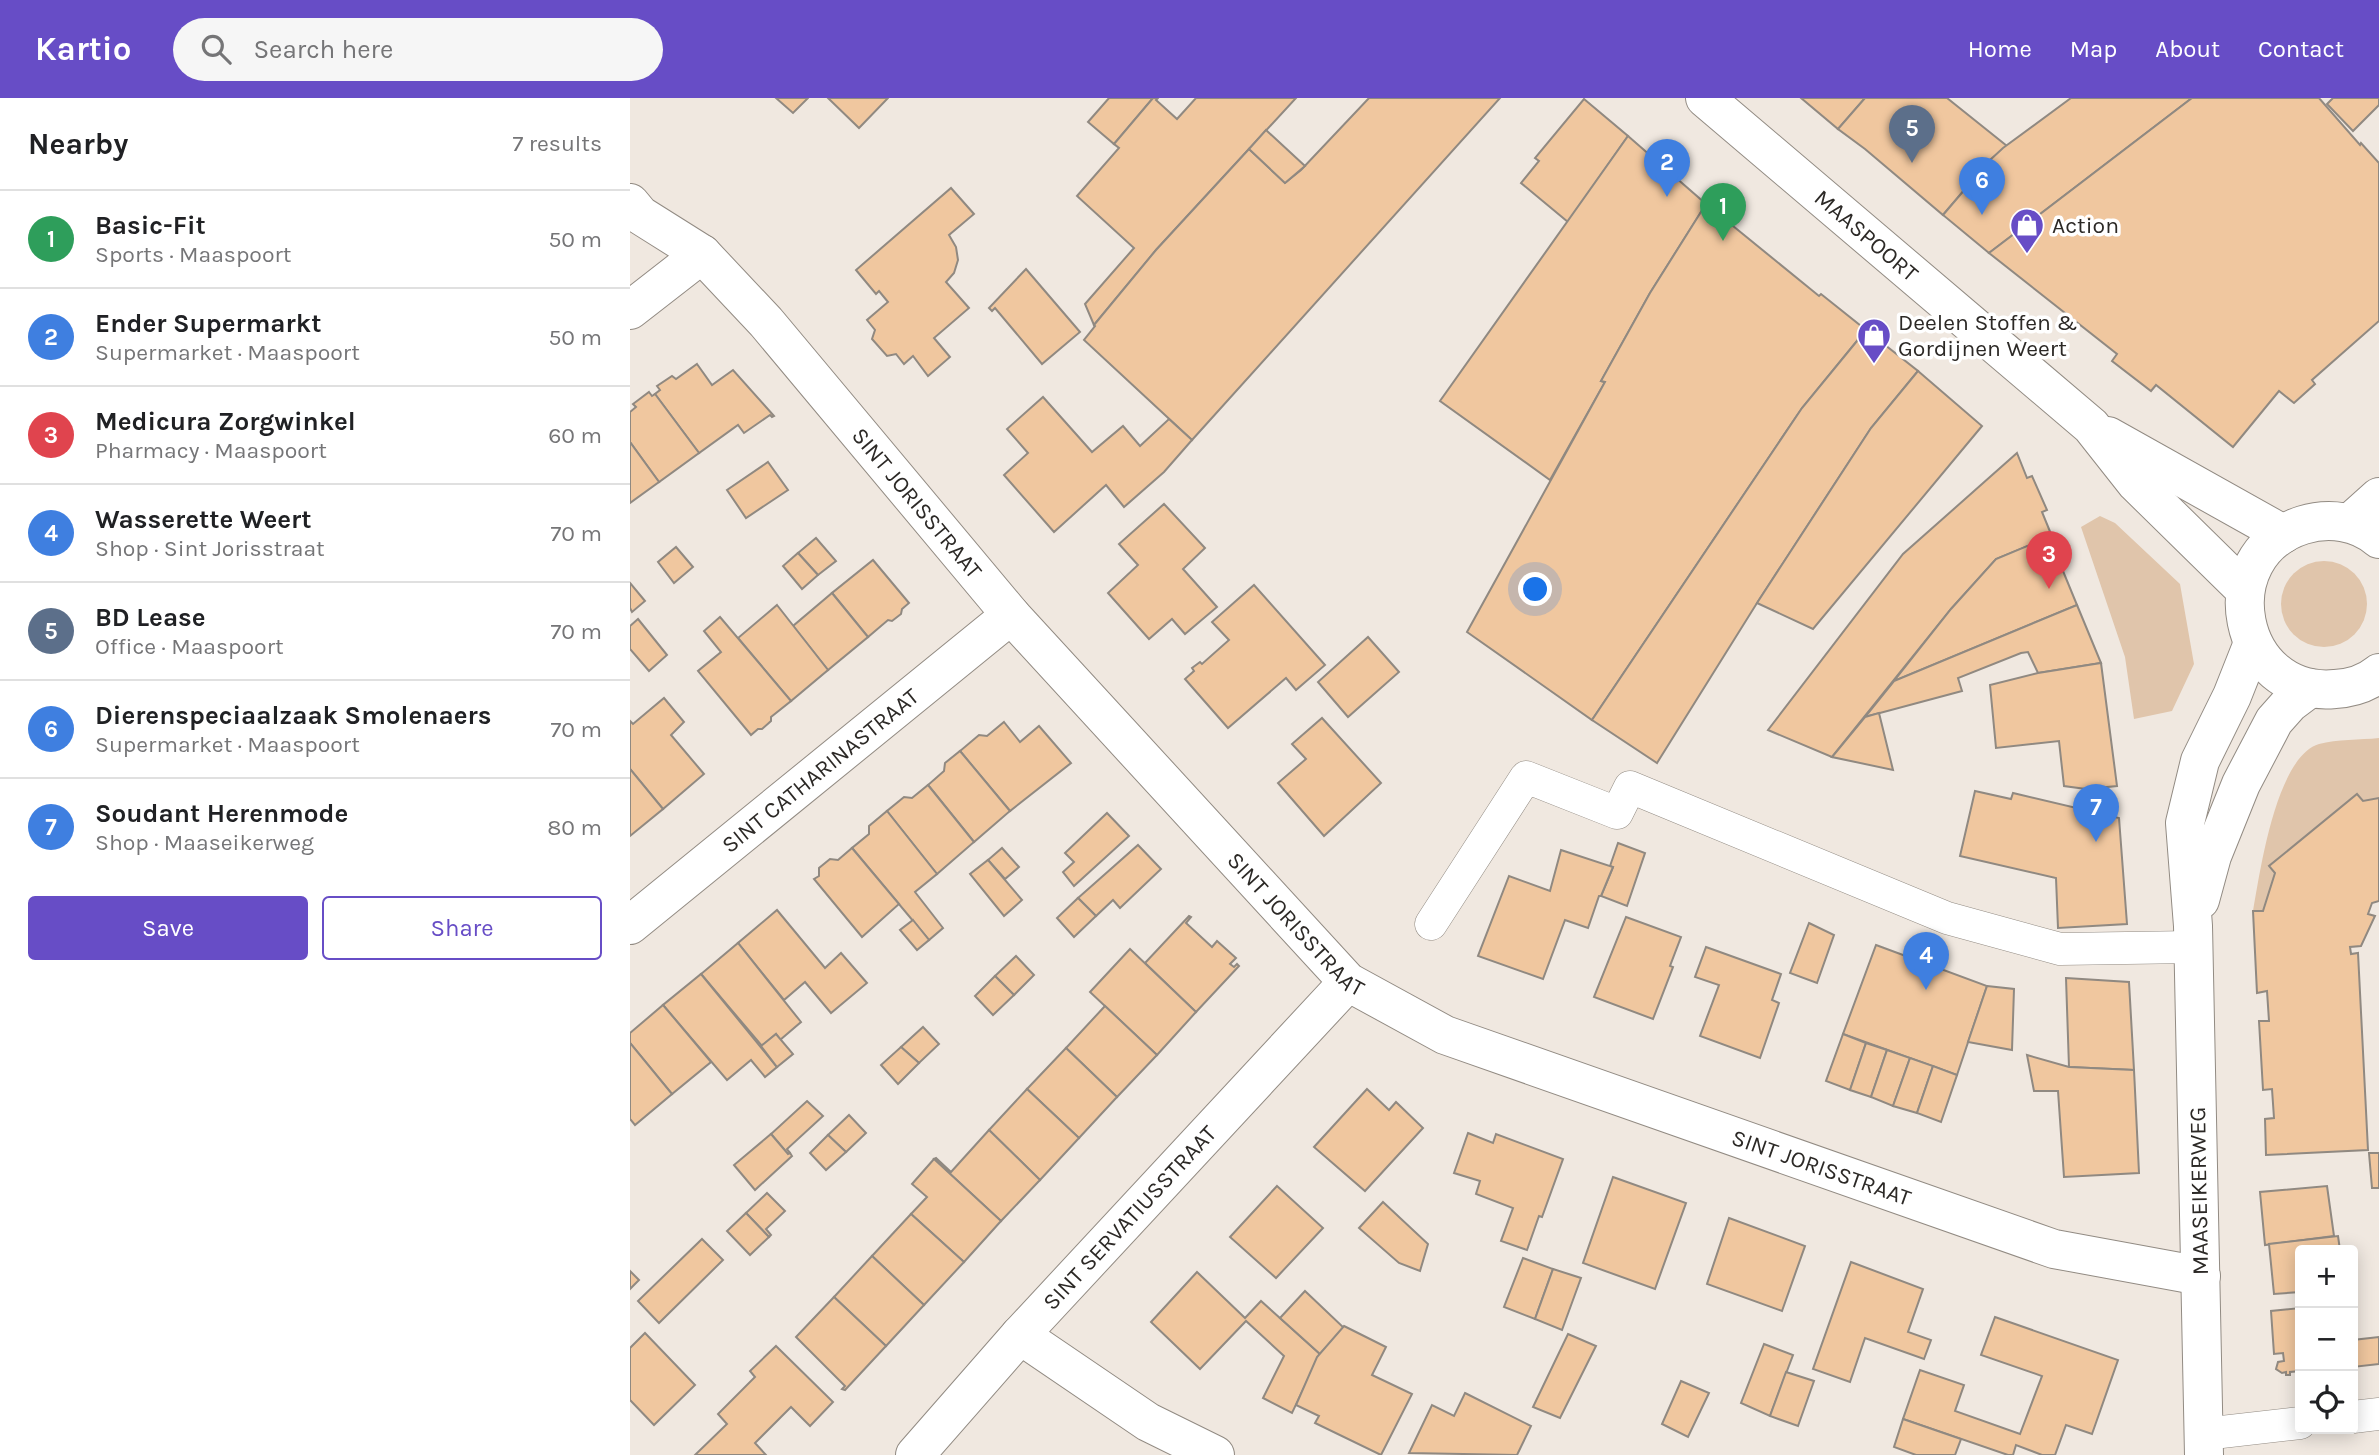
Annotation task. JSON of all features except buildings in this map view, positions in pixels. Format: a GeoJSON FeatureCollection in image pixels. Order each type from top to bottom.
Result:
{"type":"FeatureCollection","features":[{"type":"Feature","properties":{"kind":"street","name":"MAASPOORT"},"geometry":{"type":"LineString","coordinates":[[1705,98],[2091,426],[2283,534]]}},
{"type":"Feature","properties":{"kind":"street","name":"SINT JORISSTRAAT"},"geometry":{"type":"LineString","coordinates":[[630,204],[640,215],[702,254],[766,322],[1011,615],[1348,982],[1444,1035],[2054,1249],[2201,1276]]}},
{"type":"Feature","properties":{"kind":"street"},"geometry":{"type":"LineString","coordinates":[[630,310],[702,254]]}},
{"type":"Feature","properties":{"kind":"street","name":"MAASPOORT"},"geometry":{"type":"LineString","coordinates":[[2091,426],[2136,483],[2245,590]]}},
{"type":"Feature","properties":{"kind":"street"},"geometry":{"type":"LineString","coordinates":[[2377,676],[2359,685],[2327,690],[2310,688],[2287,679],[2267,663],[2253,643],[2244,618],[2249,573],[2269,545],[2283,534],[2316,522],[2364,531],[2379,497]]}},
{"type":"Feature","properties":{"kind":"street","name":"SINT CATHARINASTRAAT"},"geometry":{"type":"LineString","coordinates":[[630,925],[1011,615]]}},
{"type":"Feature","properties":{"kind":"street","name":"MAASEIKERWEG"},"geometry":{"type":"LineString","coordinates":[[2204,1444],[2193,937],[2185,823],[2200,761],[2232,696],[2253,643]]}},
{"type":"Feature","properties":{"kind":"street","name":"MAASEIKERWEG"},"geometry":{"type":"LineString","coordinates":[[2193,937],[2212,856],[2241,784],[2274,721],[2290,703],[2310,688]]}},
{"type":"Feature","properties":{"kind":"street","name":"SINT SERVATIUSSTRAAT"},"geometry":{"type":"LineString","coordinates":[[915,1455],[1020,1335],[1348,982]]}},
{"type":"Feature","properties":{"kind":"street"},"geometry":{"type":"LineString","coordinates":[[1020,1335],[1148,1422],[1215,1455]]}},
{"type":"Feature","properties":{"kind":"lane"},"geometry":{"type":"LineString","coordinates":[[1431,924],[1526,777],[1617,813],[1630,786],[1947,918],[2060,949],[2193,937]]}},
{"type":"Feature","properties":{"kind":"lane"},"geometry":{"type":"LineString","coordinates":[[2358,1416],[2379,1414]]}},
{"type":"Feature","properties":{"kind":"lane"},"geometry":{"type":"LineString","coordinates":[[2204,1444],[2295,1424]]}},
{"type":"Feature","properties":{"kind":"shaded area"},"geometry":{"type":"Polygon","coordinates":[[[2100,516],[2115,523],[2180,584],[2194,664],[2172,711],[2134,719],[2125,657],[2081,527],[2100,516]]]}},
{"type":"Feature","properties":{"kind":"shaded area"},"geometry":{"type":"Polygon","coordinates":[[[2316,561],[2332,561],[2355,573],[2364,587],[2367,604],[2364,621],[2355,635],[2332,647],[2316,647],[2300,640],[2288,628],[2281,612],[2281,596],[2288,580],[2300,568],[2316,561]]]}},
{"type":"Feature","properties":{"kind":"shaded area"},"geometry":{"type":"Polygon","coordinates":[[[2379,738],[2379,798],[2363,801],[2357,795],[2269,866],[2275,873],[2263,911],[2253,911],[2272,818],[2281,792],[2304,753],[2319,744],[2379,738]]]}},
{"type":"Feature","properties":{"kind":"place","name":"BD Lease"},"geometry":{"type":"Point","coordinates":[1912,163]}},
{"type":"Feature","properties":{"kind":"place","name":"Ender Supermarkt"},"geometry":{"type":"Point","coordinates":[1667,197]}},
{"type":"Feature","properties":{"kind":"place","name":"Dierenspeciaalzaak Smolenaers"},"geometry":{"type":"Point","coordinates":[1982,215]}},
{"type":"Feature","properties":{"kind":"place","name":"Basic-Fit"},"geometry":{"type":"Point","coordinates":[1723,241]}},
{"type":"Feature","properties":{"kind":"place","name":"Action"},"geometry":{"type":"Point","coordinates":[2027,255]}},
{"type":"Feature","properties":{"kind":"place","name":"Deelen Stoffen & Gordijnen Weert"},"geometry":{"type":"Point","coordinates":[1874,365]}},
{"type":"Feature","properties":{"kind":"place","name":"Medicura Zorgwinkel"},"geometry":{"type":"Point","coordinates":[2049,589]}},
{"type":"Feature","properties":{"kind":"place","name":"Soudant Herenmode"},"geometry":{"type":"Point","coordinates":[2096,842]}},
{"type":"Feature","properties":{"kind":"place","name":"Wasserette Weert"},"geometry":{"type":"Point","coordinates":[1926,990]}}]}
